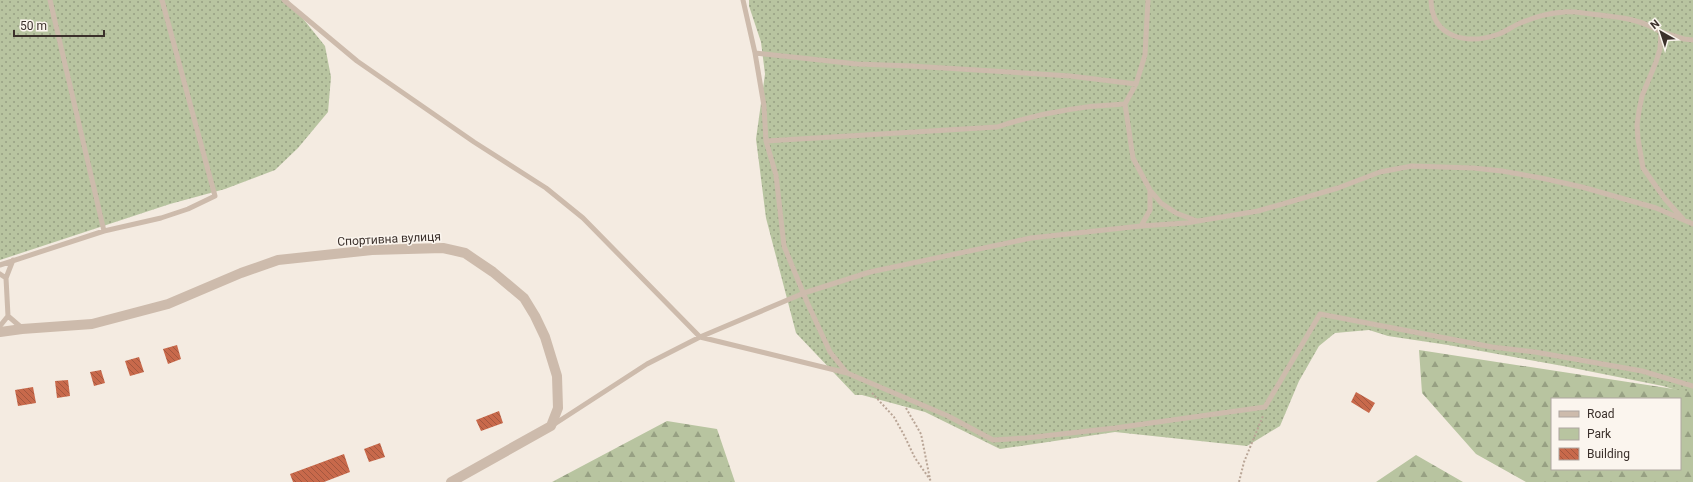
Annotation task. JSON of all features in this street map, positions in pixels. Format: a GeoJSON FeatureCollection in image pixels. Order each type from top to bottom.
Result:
{"type":"FeatureCollection","features":[{"type":"Feature","properties":{"kind":"street","name":"Спортивна вулиця"},"geometry":{"type":"LineString","coordinates":[[0,332],[100,322],[168,304],[241,273],[278,260],[372,250],[443,248],[465,253],[493,272],[524,298],[535,316],[545,337],[557,376],[558,408],[551,426]]}},
{"type":"Feature","properties":{"kind":"street"},"geometry":{"type":"LineString","coordinates":[[451,482],[551,426]]}},
{"type":"Feature","properties":{"kind":"lane"},"geometry":{"type":"LineString","coordinates":[[50,0],[104,231]]}},
{"type":"Feature","properties":{"kind":"lane"},"geometry":{"type":"LineString","coordinates":[[0,265],[104,231],[161,218],[188,209],[215,196],[162,0]]}},
{"type":"Feature","properties":{"kind":"lane"},"geometry":{"type":"LineString","coordinates":[[284,0],[357,61],[474,142],[546,188],[583,218],[700,337],[846,373],[948,416],[993,440],[1026,438],[1115,428],[1265,407],[1320,314],[1492,347],[1535,352],[1642,371],[1693,386]]}},
{"type":"Feature","properties":{"kind":"lane"},"geometry":{"type":"LineString","coordinates":[[743,0],[755,53],[764,106],[766,141],[776,176],[784,246],[830,352],[846,373]]}},
{"type":"Feature","properties":{"kind":"lane"},"geometry":{"type":"LineString","coordinates":[[1148,0],[1146,55],[1136,84],[1125,104],[1133,158],[1150,190],[1161,202],[1171,210],[1198,221]]}},
{"type":"Feature","properties":{"kind":"lane"},"geometry":{"type":"LineString","coordinates":[[1431,0],[1435,16],[1444,31],[1447,34],[1470,40],[1498,34],[1521,22],[1565,12],[1634,20],[1650,25],[1661,32],[1684,39],[1693,40]]}},
{"type":"Feature","properties":{"kind":"lane"},"geometry":{"type":"LineString","coordinates":[[1661,32],[1660,49],[1642,96],[1637,125],[1638,139],[1644,168],[1665,199],[1686,222]]}},
{"type":"Feature","properties":{"kind":"lane"},"geometry":{"type":"LineString","coordinates":[[755,53],[857,64],[1070,76],[1136,84]]}},
{"type":"Feature","properties":{"kind":"lane"},"geometry":{"type":"LineString","coordinates":[[766,141],[997,127],[1017,120],[1062,109],[1092,105],[1125,104]]}},
{"type":"Feature","properties":{"kind":"lane"},"geometry":{"type":"LineString","coordinates":[[551,426],[647,364],[700,337],[804,293],[870,272],[1031,238],[1141,226],[1186,224],[1258,210],[1338,188],[1380,172],[1412,166],[1473,168],[1502,171],[1541,178],[1582,187],[1656,208],[1693,224]]}},
{"type":"Feature","properties":{"kind":"lane"},"geometry":{"type":"LineString","coordinates":[[1141,226],[1150,210],[1150,190]]}},
{"type":"Feature","properties":{"kind":"lane"},"geometry":{"type":"LineString","coordinates":[[0,326],[8,316],[6,278],[13,260]]}},
{"type":"Feature","properties":{"kind":"lane"},"geometry":{"type":"LineString","coordinates":[[0,274],[6,278]]}},
{"type":"Feature","properties":{"kind":"lane"},"geometry":{"type":"LineString","coordinates":[[8,316],[22,329]]}},
{"type":"Feature","properties":{"kind":"path"},"geometry":{"type":"LineString","coordinates":[[870,392],[894,418],[904,435],[914,458],[931,482]]}},
{"type":"Feature","properties":{"kind":"path"},"geometry":{"type":"LineString","coordinates":[[905,406],[921,434],[931,482]]}},
{"type":"Feature","properties":{"kind":"path"},"geometry":{"type":"LineString","coordinates":[[1239,482],[1244,462],[1261,421],[1265,407]]}},
{"type":"Feature","properties":{"kind":"green space"},"geometry":{"type":"Polygon","coordinates":[[[0,0],[288,0],[325,46],[331,77],[328,112],[298,148],[275,170],[225,189],[170,204],[0,260],[0,0]]]}},
{"type":"Feature","properties":{"kind":"green space"},"geometry":{"type":"Polygon","coordinates":[[[749,0],[1693,0],[1693,395],[1663,386],[1448,345],[1388,336],[1369,330],[1335,333],[1319,346],[1299,381],[1280,426],[1247,446],[1115,432],[1000,449],[925,412],[862,395],[855,395],[796,333],[766,218],[756,139],[765,74],[761,42],[749,6],[749,0]]]}},
{"type":"Feature","properties":{"kind":"green space"},"geometry":{"type":"Polygon","coordinates":[[[1419,350],[1693,392],[1693,482],[1526,482],[1476,454],[1422,393],[1419,350]]]}},
{"type":"Feature","properties":{"kind":"green space"},"geometry":{"type":"Polygon","coordinates":[[[667,421],[717,429],[735,482],[552,482],[667,421]]]}},
{"type":"Feature","properties":{"kind":"green space"},"geometry":{"type":"Polygon","coordinates":[[[1416,455],[1463,482],[1376,482],[1416,455]]]}},
{"type":"Feature","properties":{"kind":"building"},"geometry":{"type":"Polygon","coordinates":[[[177,345],[181,359],[168,364],[163,349],[177,345]]]}},
{"type":"Feature","properties":{"kind":"building"},"geometry":{"type":"Polygon","coordinates":[[[139,357],[144,372],[130,376],[125,361],[139,357]]]}},
{"type":"Feature","properties":{"kind":"building"},"geometry":{"type":"Polygon","coordinates":[[[101,370],[105,383],[94,386],[90,372],[101,370]]]}},
{"type":"Feature","properties":{"kind":"building"},"geometry":{"type":"Polygon","coordinates":[[[68,380],[70,396],[57,398],[55,381],[68,380]]]}},
{"type":"Feature","properties":{"kind":"building"},"geometry":{"type":"Polygon","coordinates":[[[33,387],[36,403],[18,406],[15,390],[33,387]]]}},
{"type":"Feature","properties":{"kind":"building"},"geometry":{"type":"Polygon","coordinates":[[[1356,392],[1375,403],[1369,413],[1351,402],[1356,392]]]}},
{"type":"Feature","properties":{"kind":"building"},"geometry":{"type":"Polygon","coordinates":[[[499,411],[503,423],[481,431],[476,420],[499,411]]]}},
{"type":"Feature","properties":{"kind":"building"},"geometry":{"type":"Polygon","coordinates":[[[380,443],[385,457],[369,462],[364,449],[380,443]]]}},
{"type":"Feature","properties":{"kind":"building"},"geometry":{"type":"Polygon","coordinates":[[[344,454],[350,472],[324,482],[293,482],[290,474],[344,454]]]}}]}
